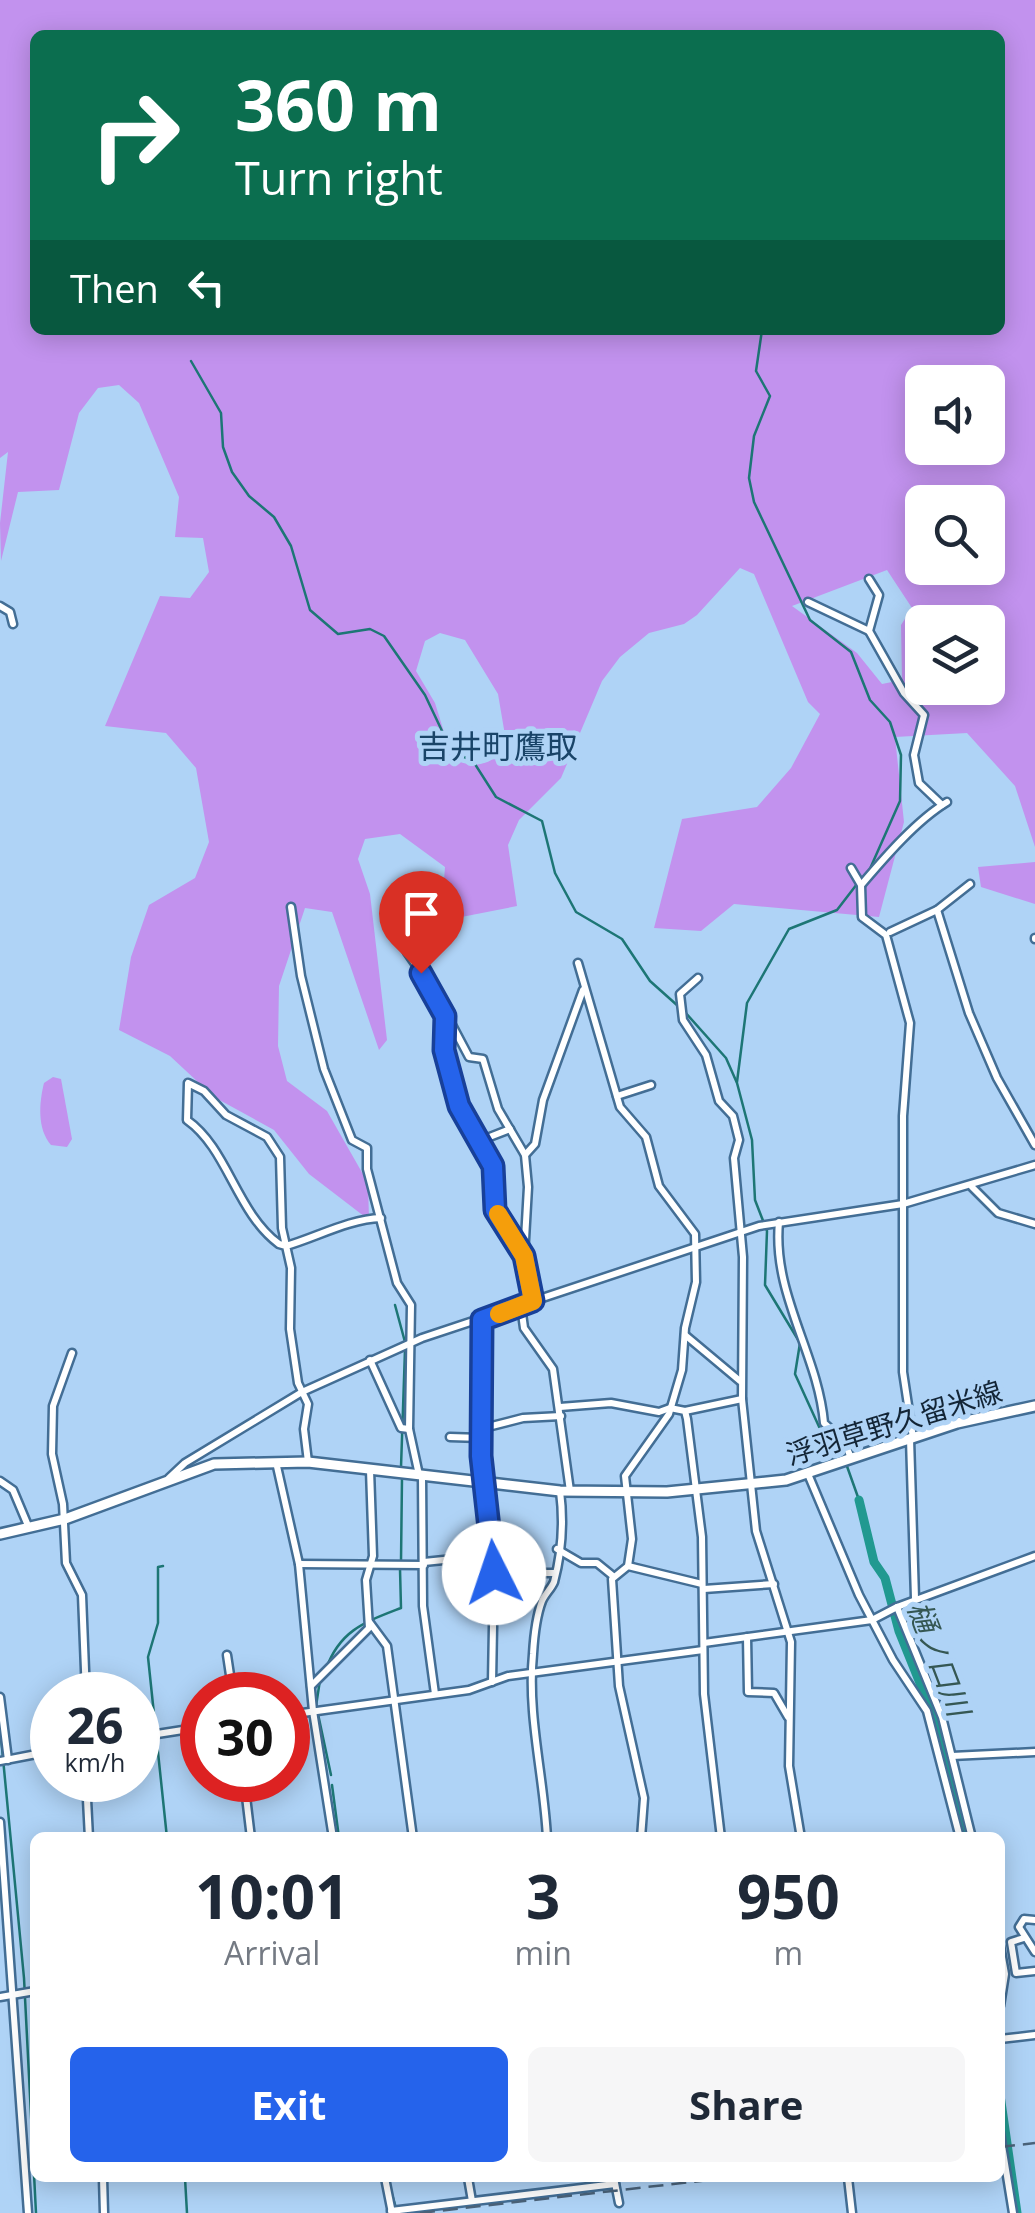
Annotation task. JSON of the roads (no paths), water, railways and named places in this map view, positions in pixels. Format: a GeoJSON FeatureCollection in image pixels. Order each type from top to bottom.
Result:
{"type":"FeatureCollection","features":[{"type":"Feature","properties":{"kind":"main road","name":"浮羽草野久留米線"},"geometry":{"type":"LineString","coordinates":[[0,1534],[65,1519],[214,1464],[308,1462],[565,1491],[627,1494],[808,1474],[977,1418],[1035,1406]]}},
{"type":"Feature","properties":{"kind":"street"},"geometry":{"type":"LineString","coordinates":[[869,579],[879,596],[870,631]]}},
{"type":"Feature","properties":{"kind":"street"},"geometry":{"type":"LineString","coordinates":[[808,602],[870,631],[904,693],[924,716],[914,755],[919,783],[945,804],[922,817],[912,834],[892,848],[861,885]]}},
{"type":"Feature","properties":{"kind":"street"},"geometry":{"type":"LineString","coordinates":[[0,606],[10,612],[13,624]]}},
{"type":"Feature","properties":{"kind":"street"},"geometry":{"type":"LineString","coordinates":[[851,868],[861,885],[862,918],[886,935],[910,1023],[903,1204],[904,1372],[911,1438],[915,1598]]}},
{"type":"Feature","properties":{"kind":"street"},"geometry":{"type":"LineString","coordinates":[[890,932],[936,910],[970,884]]}},
{"type":"Feature","properties":{"kind":"street"},"geometry":{"type":"LineString","coordinates":[[292,907],[301,976],[324,1069],[352,1140],[367,1148],[367,1169],[397,1282],[411,1305],[405,1429]]}},
{"type":"Feature","properties":{"kind":"street"},"geometry":{"type":"LineString","coordinates":[[936,910],[968,1013],[996,1078],[1035,1146]]}},
{"type":"Feature","properties":{"kind":"street"},"geometry":{"type":"LineString","coordinates":[[396,923],[406,952],[434,991],[469,1056],[485,1063]]}},
{"type":"Feature","properties":{"kind":"street"},"geometry":{"type":"LineString","coordinates":[[578,963],[617,1096],[626,1116],[646,1137],[659,1186],[691,1225],[695,1249],[696,1282],[684,1334],[683,1364],[670,1408],[627,1472],[628,1566]]}},
{"type":"Feature","properties":{"kind":"street"},"geometry":{"type":"LineString","coordinates":[[698,978],[680,994],[684,1020],[706,1054],[719,1101],[733,1116],[739,1140],[734,1158],[740,1232],[742,1399],[756,1530],[789,1632],[793,1661],[789,1766],[800,1832]]}},
{"type":"Feature","properties":{"kind":"street"},"geometry":{"type":"LineString","coordinates":[[525,1155],[535,1144],[543,1100],[566,1047],[574,1004],[584,989]]}},
{"type":"Feature","properties":{"kind":"street"},"geometry":{"type":"LineString","coordinates":[[445,1016],[444,1050],[459,1106],[493,1166],[495,1210],[524,1256]]}},
{"type":"Feature","properties":{"kind":"street"},"geometry":{"type":"LineString","coordinates":[[493,1051],[485,1063],[498,1110],[525,1155],[524,1256],[533,1301]]}},
{"type":"Feature","properties":{"kind":"street"},"geometry":{"type":"LineString","coordinates":[[308,1462],[304,1428],[308,1404],[302,1392],[290,1329],[291,1268],[286,1246],[282,1174],[275,1144],[226,1115],[204,1091],[188,1083],[186,1120],[201,1131],[247,1212],[269,1237],[286,1246],[329,1234],[356,1220],[381,1218]]}},
{"type":"Feature","properties":{"kind":"street"},"geometry":{"type":"LineString","coordinates":[[617,1096],[651,1085]]}},
{"type":"Feature","properties":{"kind":"street"},"geometry":{"type":"LineString","coordinates":[[474,1130],[487,1138],[510,1128]]}},
{"type":"Feature","properties":{"kind":"street"},"geometry":{"type":"LineString","coordinates":[[169,1478],[186,1462],[302,1392],[408,1344],[759,1226],[903,1204],[972,1187],[1035,1165]]}},
{"type":"Feature","properties":{"kind":"street"},"geometry":{"type":"LineString","coordinates":[[972,1187],[998,1213],[1035,1224]]}},
{"type":"Feature","properties":{"kind":"street"},"geometry":{"type":"LineString","coordinates":[[779,1222],[776,1256],[796,1326],[823,1398],[824,1423],[844,1440],[847,1459]]}},
{"type":"Feature","properties":{"kind":"street"},"geometry":{"type":"LineString","coordinates":[[521,1306],[524,1328],[553,1369],[561,1412],[565,1491],[565,1528],[555,1574],[541,1604],[533,1674],[546,1832]]}},
{"type":"Feature","properties":{"kind":"street"},"geometry":{"type":"LineString","coordinates":[[482,1320],[480,1434],[494,1573],[492,1682]]}},
{"type":"Feature","properties":{"kind":"street"},"geometry":{"type":"LineString","coordinates":[[684,1334],[741,1382]]}},
{"type":"Feature","properties":{"kind":"street"},"geometry":{"type":"LineString","coordinates":[[72,1353],[53,1406],[52,1454],[65,1519],[66,1562],[82,1600],[85,1672]]}},
{"type":"Feature","properties":{"kind":"street"},"geometry":{"type":"LineString","coordinates":[[370,1360],[405,1429],[421,1476],[423,1615],[434,1694]]}},
{"type":"Feature","properties":{"kind":"street"},"geometry":{"type":"LineString","coordinates":[[450,1437],[480,1434],[523,1418],[611,1403],[685,1412],[742,1399]]}},
{"type":"Feature","properties":{"kind":"street"},"geometry":{"type":"LineString","coordinates":[[685,1412],[702,1537],[703,1647],[720,1832]]}},
{"type":"Feature","properties":{"kind":"street"},"geometry":{"type":"LineString","coordinates":[[276,1461],[298,1564],[309,1672]]}},
{"type":"Feature","properties":{"kind":"street"},"geometry":{"type":"LineString","coordinates":[[332,1832],[310,1687],[327,1666],[365,1636],[369,1620],[366,1580],[371,1567],[370,1468]]}},
{"type":"Feature","properties":{"kind":"street"},"geometry":{"type":"LineString","coordinates":[[808,1474],[845,1568],[928,1710],[948,1757],[959,1832]]}},
{"type":"Feature","properties":{"kind":"street"},"geometry":{"type":"LineString","coordinates":[[0,1481],[12,1490],[29,1528]]}},
{"type":"Feature","properties":{"kind":"street"},"geometry":{"type":"LineString","coordinates":[[558,1548],[581,1563],[597,1562],[613,1576],[616,1662],[640,1770],[641,1832]]}},
{"type":"Feature","properties":{"kind":"street"},"geometry":{"type":"LineString","coordinates":[[298,1564],[401,1566],[493,1556]]}},
{"type":"Feature","properties":{"kind":"street"},"geometry":{"type":"LineString","coordinates":[[310,1711],[434,1694],[747,1637],[872,1620],[915,1598],[1035,1556]]}},
{"type":"Feature","properties":{"kind":"street"},"geometry":{"type":"LineString","coordinates":[[613,1576],[628,1566],[703,1587],[774,1584]]}},
{"type":"Feature","properties":{"kind":"street"},"geometry":{"type":"LineString","coordinates":[[494,1573],[555,1574]]}},
{"type":"Feature","properties":{"kind":"street"},"geometry":{"type":"LineString","coordinates":[[894,1609],[948,1757],[970,1832]]}},
{"type":"Feature","properties":{"kind":"street"},"geometry":{"type":"LineString","coordinates":[[369,1620],[387,1646],[391,1700],[412,1832]]}},
{"type":"Feature","properties":{"kind":"street"},"geometry":{"type":"LineString","coordinates":[[747,1637],[748,1692],[774,1693],[788,1718]]}},
{"type":"Feature","properties":{"kind":"street"},"geometry":{"type":"LineString","coordinates":[[227,1656],[229,1672]]}},
{"type":"Feature","properties":{"kind":"street"},"geometry":{"type":"LineString","coordinates":[[0,1697],[4,1761],[30,1756]]}},
{"type":"Feature","properties":{"kind":"street"},"geometry":{"type":"LineString","coordinates":[[948,1757],[1035,1752]]}},
{"type":"Feature","properties":{"kind":"street"},"geometry":{"type":"LineString","coordinates":[[87,1802],[89,1832]]}},
{"type":"Feature","properties":{"kind":"street"},"geometry":{"type":"LineString","coordinates":[[247,1802],[250,1832]]}},
{"type":"Feature","properties":{"kind":"street"},"geometry":{"type":"LineString","coordinates":[[0,1822],[28,2213]]}},
{"type":"Feature","properties":{"kind":"street"},"geometry":{"type":"LineString","coordinates":[[1035,1920],[1020,1922],[1035,1952]]}},
{"type":"Feature","properties":{"kind":"street"},"geometry":{"type":"LineString","coordinates":[[1035,1935],[1027,1941],[1011,1942],[1016,1974],[1035,1971]]}},
{"type":"Feature","properties":{"kind":"street"},"geometry":{"type":"LineString","coordinates":[[0,1997],[30,1993]]}},
{"type":"Feature","properties":{"kind":"street"},"geometry":{"type":"LineString","coordinates":[[1005,2038],[1035,2035]]}},
{"type":"Feature","properties":{"kind":"street"},"geometry":{"type":"LineString","coordinates":[[1005,2163],[1013,2213]]}},
{"type":"Feature","properties":{"kind":"street"},"geometry":{"type":"LineString","coordinates":[[103,2182],[104,2213]]}},
{"type":"Feature","properties":{"kind":"street"},"geometry":{"type":"LineString","coordinates":[[385,2182],[392,2212],[600,2182]]}},
{"type":"Feature","properties":{"kind":"street"},"geometry":{"type":"LineString","coordinates":[[469,2182],[472,2201]]}},
{"type":"Feature","properties":{"kind":"street"},"geometry":{"type":"LineString","coordinates":[[614,2182],[618,2202]]}},
{"type":"Feature","properties":{"kind":"street"},"geometry":{"type":"LineString","coordinates":[[848,2182],[852,2213]]}},
{"type":"Feature","properties":{"kind":"waterway"},"geometry":{"type":"LineString","coordinates":[[761,335],[756,371],[770,396],[754,436],[749,478],[754,502],[810,620],[851,652],[870,700],[890,722],[901,755],[900,801],[869,871]]}},
{"type":"Feature","properties":{"kind":"waterway"},"geometry":{"type":"LineString","coordinates":[[191,361],[221,413],[223,447],[232,472],[249,496],[274,517],[291,546],[310,610],[338,634],[370,629],[384,636],[460,755],[473,761],[496,797],[542,821],[555,873],[576,912],[622,939],[650,981],[678,1006]]}},
{"type":"Feature","properties":{"kind":"waterway"},"geometry":{"type":"LineString","coordinates":[[737,1082],[747,1003],[789,929],[837,910],[857,884]]}},
{"type":"Feature","properties":{"kind":"waterway"},"geometry":{"type":"LineString","coordinates":[[684,1011],[726,1058],[737,1083],[752,1140],[755,1200],[767,1231],[765,1285],[800,1343],[795,1374],[821,1431],[843,1455],[859,1500]]}},
{"type":"Feature","properties":{"kind":"waterway"},"geometry":{"type":"LineString","coordinates":[[395,1305],[405,1342]]}},
{"type":"Feature","properties":{"kind":"waterway"},"geometry":{"type":"LineString","coordinates":[[401,1467],[405,1350]]}},
{"type":"Feature","properties":{"kind":"waterway"},"geometry":{"type":"LineString","coordinates":[[401,1561],[402,1478]]}},
{"type":"Feature","properties":{"kind":"waterway","name":"樋ノ口川"},"geometry":{"type":"LineString","coordinates":[[859,1500],[874,1562],[885,1578],[899,1631],[945,1745],[967,1832]]}},
{"type":"Feature","properties":{"kind":"waterway"},"geometry":{"type":"LineString","coordinates":[[163,1566],[158,1567],[158,1623],[148,1657],[166,1832]]}},
{"type":"Feature","properties":{"kind":"waterway"},"geometry":{"type":"LineString","coordinates":[[326,1669],[346,1636],[401,1608],[400,1569]]}},
{"type":"Feature","properties":{"kind":"waterway"},"geometry":{"type":"LineString","coordinates":[[316,1706],[320,1680]]}},
{"type":"Feature","properties":{"kind":"waterway"},"geometry":{"type":"LineString","coordinates":[[318,1714],[331,1775]]}},
{"type":"Feature","properties":{"kind":"waterway"},"geometry":{"type":"LineString","coordinates":[[0,1727],[24,1978],[30,2096]]}},
{"type":"Feature","properties":{"kind":"waterway"},"geometry":{"type":"LineString","coordinates":[[332,1785],[338,1832]]}},
{"type":"Feature","properties":{"kind":"waterway","name":"樋ノ口川"},"geometry":{"type":"LineString","coordinates":[[1005,2130],[1017,2213]]}},
{"type":"Feature","properties":{"kind":"waterway"},"geometry":{"type":"LineString","coordinates":[[34,2182],[36,2213]]}},
{"type":"Feature","properties":{"kind":"waterway"},"geometry":{"type":"LineString","coordinates":[[185,2182],[187,2213]]}},
{"type":"Feature","properties":{"kind":"waterway"},"geometry":{"type":"LineString","coordinates":[[389,2184],[396,2208]]}},
{"type":"Feature","properties":{"kind":"railway"},"geometry":{"type":"LineString","coordinates":[[1005,2146],[1035,2143]]}},
{"type":"Feature","properties":{"kind":"railway"},"geometry":{"type":"LineString","coordinates":[[420,2213],[691,2182]]}},
{"type":"Feature","properties":{"kind":"district","name":"吉井町鷹取"},"geometry":{"type":"Point","coordinates":[498,747]}}]}
